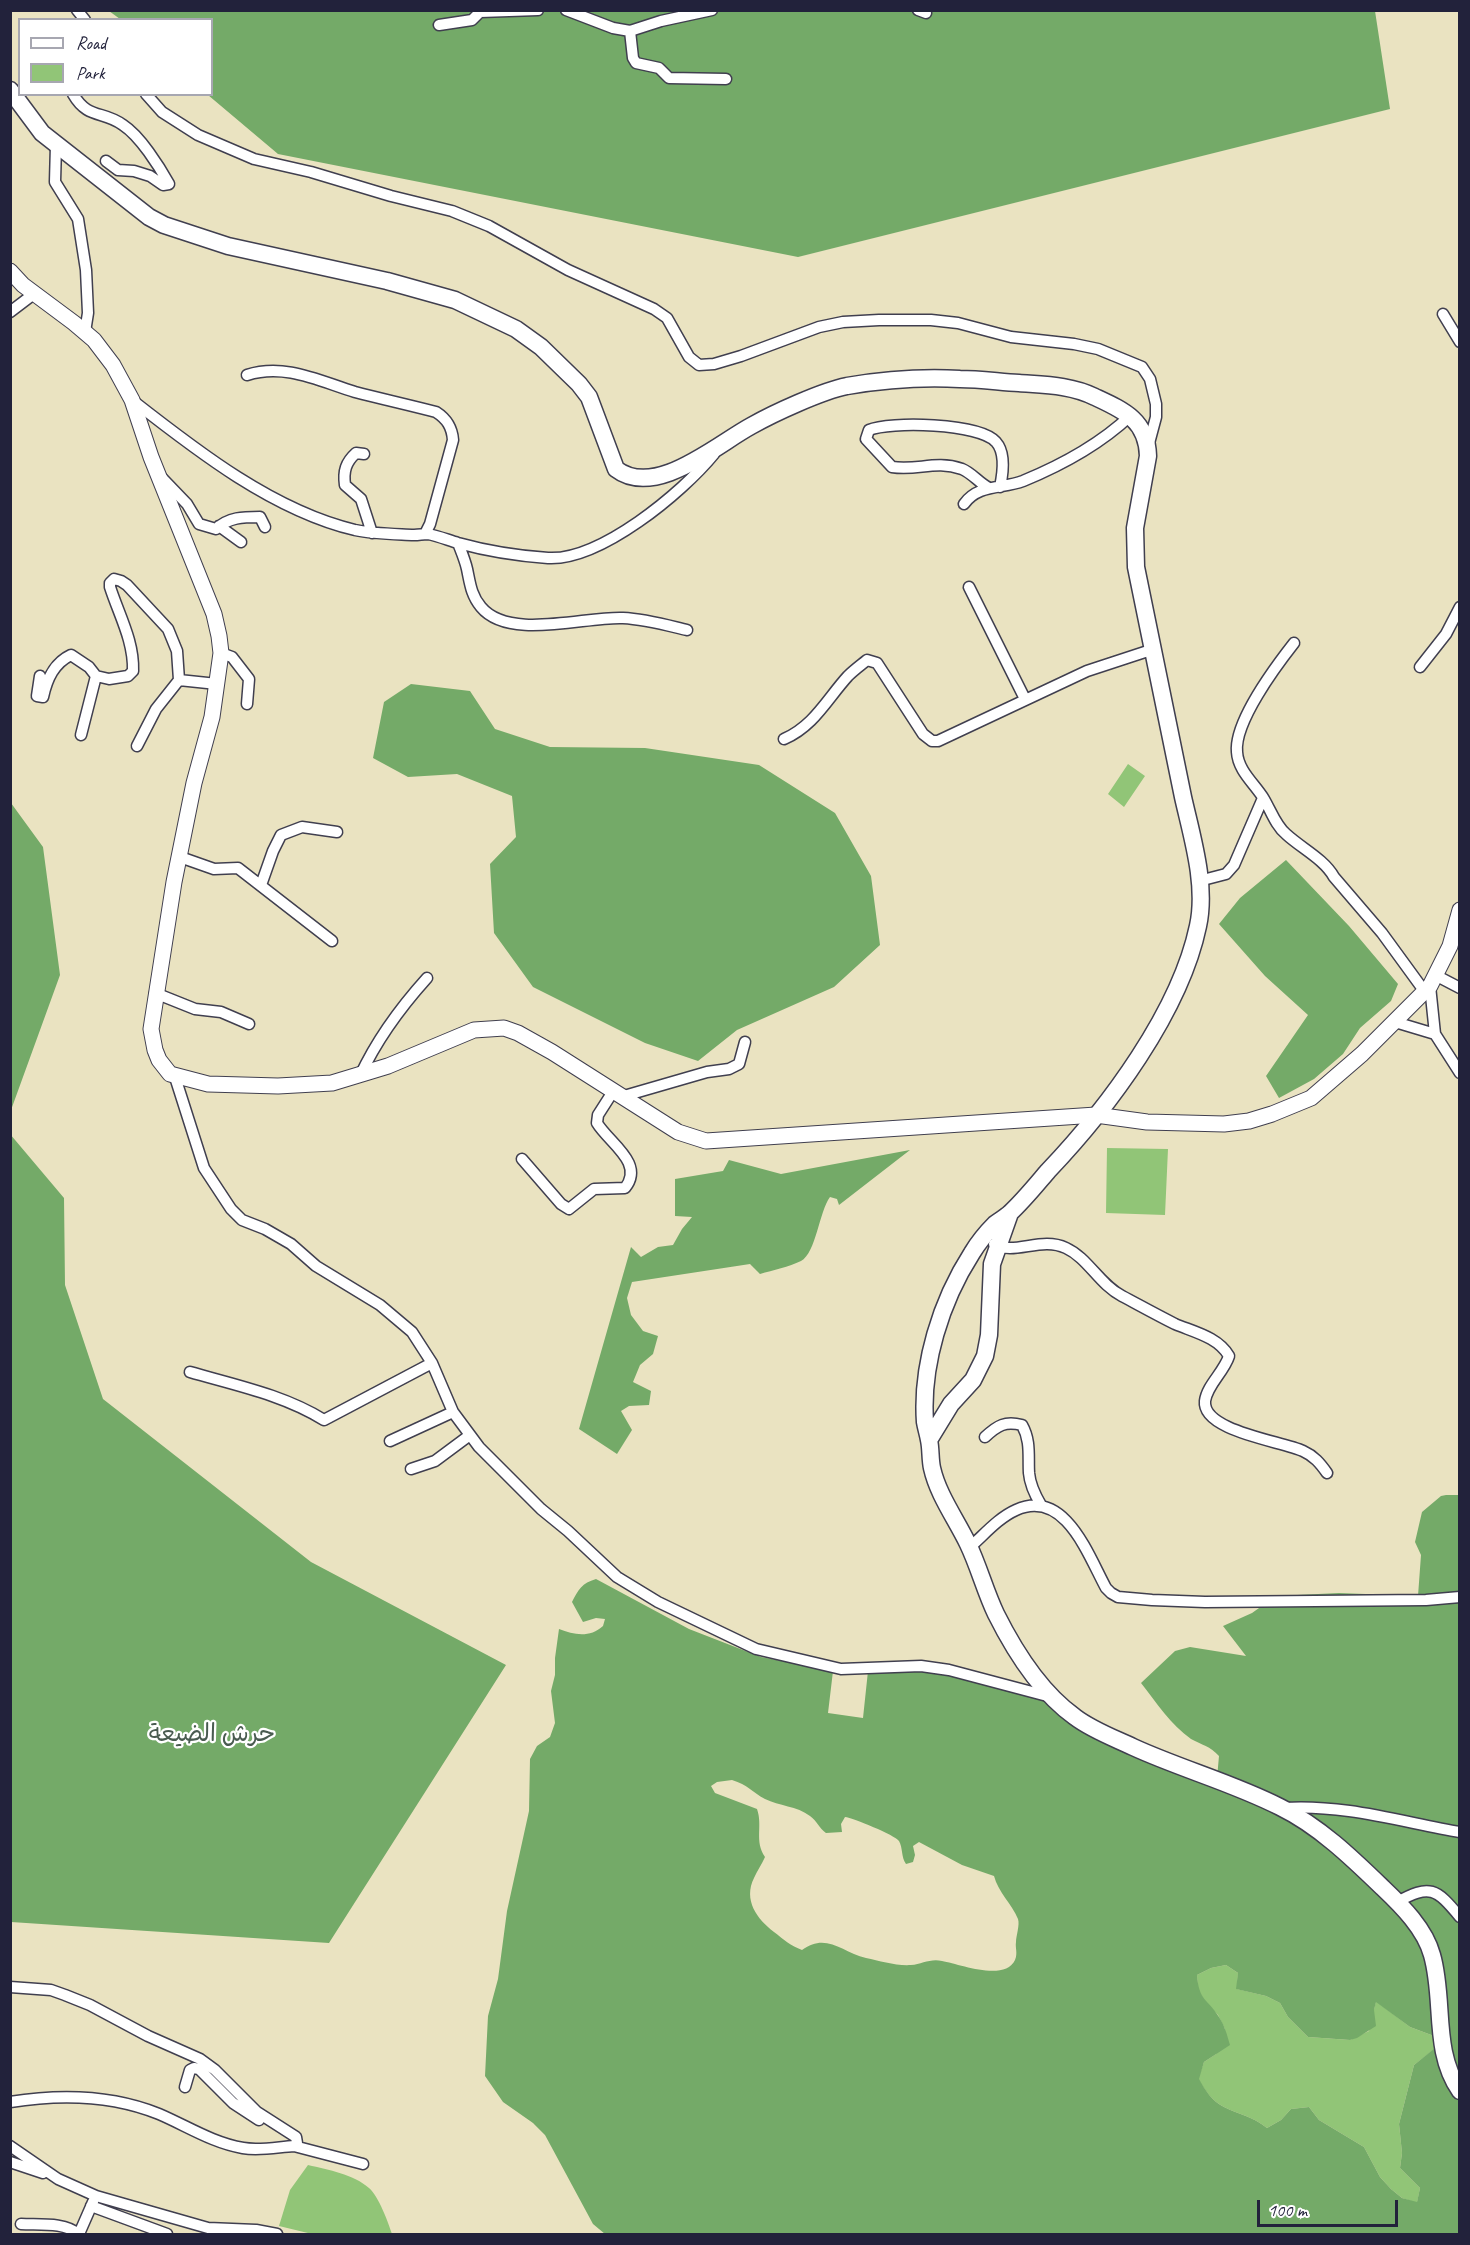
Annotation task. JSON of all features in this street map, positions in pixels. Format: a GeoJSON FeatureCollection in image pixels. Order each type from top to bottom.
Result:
{"type":"FeatureCollection","features":[{"type":"Feature","properties":{"kind":"main road"},"geometry":{"type":"LineString","coordinates":[[10,90],[42,133],[137,209],[164,225],[228,246],[387,281],[455,300],[516,329],[549,354],[589,397],[611,458],[616,469],[623,474],[644,478],[680,468],[722,445],[750,426],[819,395],[846,387],[921,379],[1048,384],[1082,391],[1118,406],[1139,425],[1148,447],[1135,528],[1134,554],[1199,881],[1200,920],[1194,945],[1160,1022],[1114,1092],[1066,1153],[1010,1213],[991,1242],[971,1254],[944,1310],[928,1368],[925,1419],[931,1465],[935,1480],[970,1547],[996,1613],[1030,1670],[1051,1697],[1076,1718],[1113,1738],[1284,1808],[1349,1857],[1396,1902],[1425,1937],[1432,1955],[1446,2066],[1460,2091]]}},
{"type":"Feature","properties":{"kind":"main road"},"geometry":{"type":"LineString","coordinates":[[929,1440],[951,1404],[973,1380],[986,1356],[989,1335],[991,1242]]}},
{"type":"Feature","properties":{"kind":"main road"},"geometry":{"type":"LineString","coordinates":[[971,1254],[992,1264]]}},
{"type":"Feature","properties":{"kind":"street"},"geometry":{"type":"LineString","coordinates":[[439,25],[472,20],[480,12],[538,10]]}},
{"type":"Feature","properties":{"kind":"street"},"geometry":{"type":"LineString","coordinates":[[566,10],[613,28],[630,31],[712,10]]}},
{"type":"Feature","properties":{"kind":"street"},"geometry":{"type":"LineString","coordinates":[[630,31],[633,58],[636,63],[659,68],[669,78],[726,79]]}},
{"type":"Feature","properties":{"kind":"street"},"geometry":{"type":"LineString","coordinates":[[74,96],[83,110],[123,124],[140,141],[169,184],[163,184],[134,171],[118,170],[106,161]]}},
{"type":"Feature","properties":{"kind":"street"},"geometry":{"type":"LineString","coordinates":[[148,96],[162,112],[198,135],[254,159],[311,172],[391,196],[452,211],[489,226],[568,270],[654,309],[667,318],[689,357],[699,365],[714,364],[741,356],[819,327],[843,322],[879,320],[958,323],[1011,337],[1074,344],[1107,352],[1142,367],[1150,379],[1156,404],[1156,417],[1148,447]]}},
{"type":"Feature","properties":{"kind":"street"},"geometry":{"type":"LineString","coordinates":[[56,145],[55,182],[78,219],[86,270],[88,313],[85,332]]}},
{"type":"Feature","properties":{"kind":"street"},"geometry":{"type":"LineString","coordinates":[[10,271],[23,285],[85,332],[104,352],[132,400],[157,473],[214,614],[221,653],[212,717],[194,783],[155,993],[151,1029],[159,1060],[175,1077],[204,1168],[231,1209],[242,1220],[277,1235],[316,1266],[380,1305],[412,1332],[432,1363],[453,1412],[479,1447],[541,1509],[617,1577],[658,1602],[756,1649],[833,1668],[845,1670],[921,1666],[950,1670],[1051,1697]]}},
{"type":"Feature","properties":{"kind":"street"},"geometry":{"type":"LineString","coordinates":[[10,312],[35,293]]}},
{"type":"Feature","properties":{"kind":"street"},"geometry":{"type":"LineString","coordinates":[[1443,314],[1460,342]]}},
{"type":"Feature","properties":{"kind":"street"},"geometry":{"type":"LineString","coordinates":[[247,375],[264,370],[282,370],[354,392],[436,412],[442,416],[451,429],[453,440],[430,524],[425,534]]}},
{"type":"Feature","properties":{"kind":"street"},"geometry":{"type":"LineString","coordinates":[[132,400],[231,474],[311,514],[344,527],[372,533],[425,534],[458,543],[548,558],[584,553],[622,532],[658,508],[696,475],[722,445]]}},
{"type":"Feature","properties":{"kind":"street"},"geometry":{"type":"LineString","coordinates":[[964,504],[978,491],[1022,481],[1063,463],[1098,443],[1130,416]]}},
{"type":"Feature","properties":{"kind":"street"},"geometry":{"type":"LineString","coordinates":[[887,425],[942,426],[960,427],[982,433],[995,441],[1002,453],[1003,472],[994,487],[977,482],[970,473],[946,465],[931,464],[917,468],[892,467],[866,439],[868,430],[887,425]]}},
{"type":"Feature","properties":{"kind":"street"},"geometry":{"type":"LineString","coordinates":[[364,454],[356,453],[343,473],[345,485],[361,499],[372,533]]}},
{"type":"Feature","properties":{"kind":"street"},"geometry":{"type":"LineString","coordinates":[[157,473],[187,504],[199,524],[216,529],[224,522],[241,517],[260,517],[265,527]]}},
{"type":"Feature","properties":{"kind":"street"},"geometry":{"type":"LineString","coordinates":[[219,526],[241,542]]}},
{"type":"Feature","properties":{"kind":"street"},"geometry":{"type":"LineString","coordinates":[[458,543],[467,568],[473,597],[483,610],[502,621],[547,625],[620,618],[687,630]]}},
{"type":"Feature","properties":{"kind":"street"},"geometry":{"type":"LineString","coordinates":[[40,676],[38,696],[43,697],[51,673],[61,660],[71,655],[89,667],[96,676],[109,679],[128,676],[133,671],[129,634],[118,612],[110,583],[114,579],[127,585],[168,629],[177,651],[178,680],[156,709],[137,746]]}},
{"type":"Feature","properties":{"kind":"street"},"geometry":{"type":"LineString","coordinates":[[969,586],[1024,699]]}},
{"type":"Feature","properties":{"kind":"street"},"geometry":{"type":"LineString","coordinates":[[1420,667],[1446,634],[1460,607]]}},
{"type":"Feature","properties":{"kind":"street"},"geometry":{"type":"LineString","coordinates":[[1294,643],[1273,670],[1254,701],[1239,740],[1237,751],[1240,762],[1246,776],[1263,798],[1284,833],[1329,868],[1334,877],[1382,933],[1430,984],[1435,1034],[1460,1073]]}},
{"type":"Feature","properties":{"kind":"street"},"geometry":{"type":"LineString","coordinates":[[784,739],[796,734],[815,718],[848,676],[867,660],[877,663],[923,734],[932,741],[944,739],[1087,671],[1154,649]]}},
{"type":"Feature","properties":{"kind":"street"},"geometry":{"type":"LineString","coordinates":[[221,653],[232,657],[249,679],[246,704]]}},
{"type":"Feature","properties":{"kind":"street"},"geometry":{"type":"LineString","coordinates":[[81,735],[96,676]]}},
{"type":"Feature","properties":{"kind":"street"},"geometry":{"type":"LineString","coordinates":[[178,680],[217,684]]}},
{"type":"Feature","properties":{"kind":"street"},"geometry":{"type":"LineString","coordinates":[[1199,881],[1226,874],[1234,865],[1263,798]]}},
{"type":"Feature","properties":{"kind":"street"},"geometry":{"type":"LineString","coordinates":[[261,885],[281,835],[302,827],[336,832]]}},
{"type":"Feature","properties":{"kind":"street"},"geometry":{"type":"LineString","coordinates":[[180,857],[214,869],[238,868],[332,941]]}},
{"type":"Feature","properties":{"kind":"street"},"geometry":{"type":"LineString","coordinates":[[175,1077],[208,1084],[278,1086],[332,1083],[399,1062],[474,1030],[504,1028],[543,1047],[678,1132],[706,1141],[1096,1115],[1147,1122],[1224,1124],[1249,1121],[1272,1114],[1319,1092],[1395,1022],[1430,984],[1450,946],[1460,910]]}},
{"type":"Feature","properties":{"kind":"street"},"geometry":{"type":"LineString","coordinates":[[360,1076],[370,1053],[395,1014],[427,978]]}},
{"type":"Feature","properties":{"kind":"street"},"geometry":{"type":"LineString","coordinates":[[1430,984],[1460,988]]}},
{"type":"Feature","properties":{"kind":"street"},"geometry":{"type":"LineString","coordinates":[[155,993],[204,1011],[221,1012],[249,1024]]}},
{"type":"Feature","properties":{"kind":"street"},"geometry":{"type":"LineString","coordinates":[[1395,1022],[1435,1034]]}},
{"type":"Feature","properties":{"kind":"street"},"geometry":{"type":"LineString","coordinates":[[522,1159],[561,1204],[569,1209],[594,1189],[625,1188],[632,1176],[631,1165],[597,1123],[598,1115],[619,1093],[729,1069],[739,1064],[745,1042]]}},
{"type":"Feature","properties":{"kind":"street"},"geometry":{"type":"LineString","coordinates":[[991,1242],[1017,1248],[1029,1244],[1046,1243],[1065,1248],[1079,1257],[1103,1284],[1115,1292],[1173,1323],[1214,1341],[1224,1348],[1229,1356],[1226,1367],[1209,1390],[1205,1400],[1206,1411],[1222,1426],[1304,1451],[1317,1460],[1327,1473]]}},
{"type":"Feature","properties":{"kind":"street"},"geometry":{"type":"LineString","coordinates":[[190,1372],[259,1391],[324,1420],[432,1363]]}},
{"type":"Feature","properties":{"kind":"street"},"geometry":{"type":"LineString","coordinates":[[390,1441],[453,1412]]}},
{"type":"Feature","properties":{"kind":"street"},"geometry":{"type":"LineString","coordinates":[[985,1437],[1002,1424],[1010,1422],[1022,1425],[1027,1434],[1032,1489],[1041,1505],[1062,1515],[1078,1535],[1106,1588],[1118,1597],[1245,1603],[1426,1600],[1460,1597]]}},
{"type":"Feature","properties":{"kind":"street"},"geometry":{"type":"LineString","coordinates":[[411,1469],[435,1461],[470,1435]]}},
{"type":"Feature","properties":{"kind":"street"},"geometry":{"type":"LineString","coordinates":[[970,1547],[1001,1519],[1018,1509],[1041,1505]]}},
{"type":"Feature","properties":{"kind":"street"},"geometry":{"type":"LineString","coordinates":[[1284,1808],[1310,1808],[1366,1814],[1460,1832]]}},
{"type":"Feature","properties":{"kind":"street"},"geometry":{"type":"LineString","coordinates":[[1396,1902],[1422,1890],[1435,1893],[1447,1902],[1460,1917]]}},
{"type":"Feature","properties":{"kind":"street"},"geometry":{"type":"LineString","coordinates":[[10,1987],[51,1990],[65,1995],[200,2059],[215,2070],[245,2101],[274,2124],[296,2137],[297,2142],[294,2146]]}},
{"type":"Feature","properties":{"kind":"street"},"geometry":{"type":"LineString","coordinates":[[185,2087],[190,2070],[200,2069],[240,2108],[261,2121],[274,2124]]}},
{"type":"Feature","properties":{"kind":"street"},"geometry":{"type":"LineString","coordinates":[[10,2102],[56,2097],[118,2102],[157,2113],[246,2149],[294,2146],[363,2164]]}},
{"type":"Feature","properties":{"kind":"street"},"geometry":{"type":"LineString","coordinates":[[224,2108],[240,2108]]}},
{"type":"Feature","properties":{"kind":"street"},"geometry":{"type":"LineString","coordinates":[[10,2146],[93,2201],[167,2235]]}},
{"type":"Feature","properties":{"kind":"street"},"geometry":{"type":"LineString","coordinates":[[10,2162],[58,2179]]}},
{"type":"Feature","properties":{"kind":"street"},"geometry":{"type":"LineString","coordinates":[[21,2224],[58,2226],[73,2229],[82,2234],[93,2201]]}},
{"type":"Feature","properties":{"kind":"street"},"geometry":{"type":"LineString","coordinates":[[93,2201],[208,2228],[256,2230],[277,2235]]}},
{"type":"Feature","properties":{"kind":"green space"},"geometry":{"type":"Polygon","coordinates":[[[109,11],[1375,11],[1390,109],[798,257],[278,154],[209,96],[213,96],[213,18],[119,18],[109,11]]]}},
{"type":"Feature","properties":{"kind":"green space"},"geometry":{"type":"Polygon","coordinates":[[[411,684],[470,691],[495,729],[550,747],[645,748],[759,765],[835,813],[871,876],[880,945],[834,987],[737,1030],[698,1061],[645,1043],[533,987],[494,933],[490,864],[516,837],[512,796],[457,774],[408,777],[373,758],[384,702],[411,684]]]}},
{"type":"Feature","properties":{"kind":"green space"},"geometry":{"type":"Polygon","coordinates":[[[1128,764],[1145,776],[1124,807],[1108,794],[1128,764]]]}},
{"type":"Feature","properties":{"kind":"green space"},"geometry":{"type":"Polygon","coordinates":[[[11,803],[43,847],[60,975],[11,1110],[11,803]]]}},
{"type":"Feature","properties":{"kind":"green space"},"geometry":{"type":"Polygon","coordinates":[[[1286,860],[1349,926],[1398,984],[1391,1001],[1360,1028],[1343,1054],[1314,1079],[1279,1098],[1266,1076],[1308,1015],[1265,976],[1219,924],[1240,898],[1286,860]]]}},
{"type":"Feature","properties":{"kind":"green space","name":"حرش الضيعة"},"geometry":{"type":"Polygon","coordinates":[[[10,1134],[64,1198],[65,1285],[103,1399],[311,1562],[506,1665],[329,1943],[11,1922],[10,1134]]]}},
{"type":"Feature","properties":{"kind":"green space"},"geometry":{"type":"Polygon","coordinates":[[[1107,1148],[1168,1149],[1165,1215],[1106,1213],[1107,1148]]]}},
{"type":"Feature","properties":{"kind":"green space"},"geometry":{"type":"Polygon","coordinates":[[[910,1150],[839,1205],[837,1199],[830,1197],[810,1250],[801,1261],[760,1274],[750,1264],[632,1282],[627,1298],[631,1315],[643,1331],[658,1336],[653,1354],[640,1365],[633,1382],[651,1391],[649,1405],[629,1406],[621,1411],[632,1430],[617,1454],[579,1429],[631,1247],[641,1257],[658,1247],[673,1245],[692,1217],[675,1216],[675,1179],[723,1171],[729,1160],[781,1174],[910,1150]]]}},
{"type":"Feature","properties":{"kind":"green space"},"geometry":{"type":"Polygon","coordinates":[[[1459,1495],[1459,2234],[605,2234],[593,2224],[545,2135],[533,2123],[503,2102],[485,2076],[488,2016],[498,1979],[507,1911],[529,1811],[530,1759],[537,1746],[550,1737],[555,1723],[551,1691],[555,1675],[559,1629],[570,1633],[587,1634],[603,1626],[605,1619],[596,1618],[583,1622],[572,1602],[587,1583],[596,1579],[689,1629],[761,1657],[833,1671],[828,1713],[863,1718],[868,1671],[948,1672],[1043,1698],[1217,1778],[1219,1756],[1191,1739],[1177,1727],[1141,1683],[1175,1651],[1190,1647],[1246,1656],[1223,1626],[1252,1613],[1276,1596],[1339,1593],[1418,1596],[1421,1555],[1415,1542],[1422,1512],[1441,1496],[1459,1495]],[[732,1780],[717,1782],[711,1786],[715,1793],[757,1809],[760,1845],[765,1857],[751,1886],[751,1901],[762,1921],[791,1944],[802,1950],[811,1945],[826,1943],[866,1958],[900,1965],[938,1960],[992,1971],[1002,1970],[1015,1960],[1018,1919],[994,1876],[962,1865],[919,1842],[913,1846],[915,1855],[913,1862],[906,1864],[899,1841],[882,1831],[845,1817],[841,1824],[842,1832],[826,1833],[805,1813],[765,1799],[732,1780]],[[1226,1965],[1211,1968],[1197,1975],[1202,1995],[1221,2020],[1230,2045],[1204,2062],[1199,2079],[1209,2095],[1224,2107],[1251,2118],[1267,2128],[1281,2120],[1291,2109],[1309,2107],[1319,2120],[1364,2147],[1380,2177],[1391,2189],[1402,2198],[1417,2202],[1420,2188],[1400,2168],[1402,2153],[1399,2124],[1414,2065],[1440,2044],[1434,2036],[1410,2027],[1376,2002],[1374,2010],[1376,2026],[1357,2038],[1350,2040],[1308,2037],[1288,2017],[1280,2003],[1266,1996],[1236,1989],[1238,1973],[1226,1965]]]}},
{"type":"Feature","properties":{"kind":"green space"},"geometry":{"type":"Polygon","coordinates":[[[1226,1965],[1238,1973],[1237,1989],[1266,1996],[1280,2003],[1288,2017],[1308,2037],[1350,2040],[1369,2031],[1376,2001],[1410,2027],[1434,2036],[1441,2044],[1414,2065],[1399,2124],[1402,2153],[1400,2168],[1420,2188],[1417,2203],[1402,2198],[1391,2189],[1380,2177],[1364,2147],[1319,2120],[1309,2107],[1291,2109],[1281,2120],[1267,2128],[1251,2118],[1224,2107],[1209,2095],[1198,2079],[1204,2062],[1216,2054],[1225,2029],[1218,2015],[1206,2003],[1198,1990],[1197,1975],[1211,1968],[1226,1965]]]}},
{"type":"Feature","properties":{"kind":"green space"},"geometry":{"type":"Polygon","coordinates":[[[308,2165],[348,2176],[363,2183],[380,2203],[392,2234],[312,2234],[279,2226],[290,2190],[308,2165]]]}}]}
